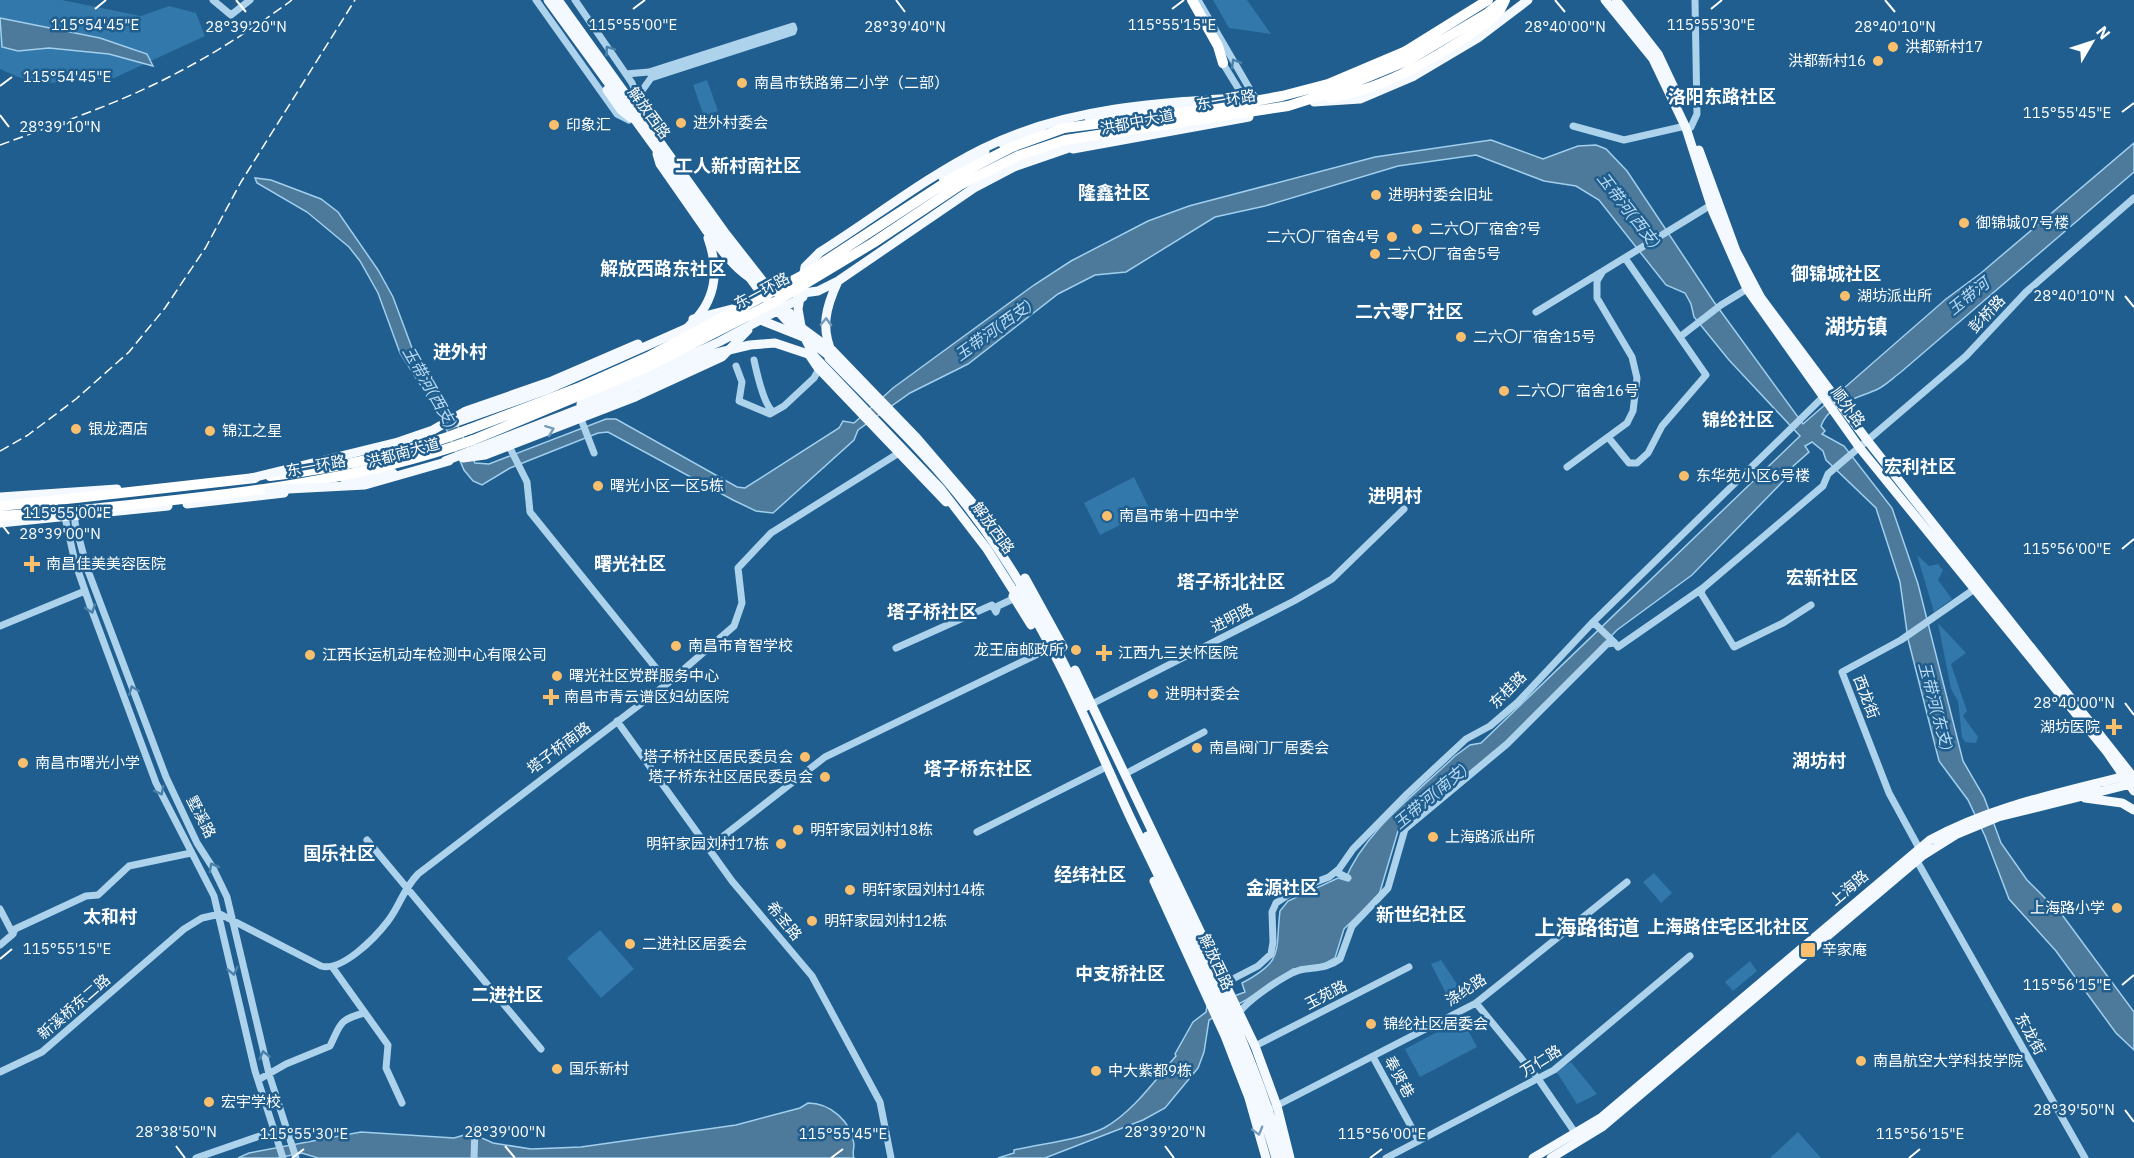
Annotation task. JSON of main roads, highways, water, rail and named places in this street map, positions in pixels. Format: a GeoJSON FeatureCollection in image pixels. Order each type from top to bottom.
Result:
{"type":"FeatureCollection","features":[{"type":"Feature","properties":{"kind":"highway"},"geometry":{"type":"LineString","coordinates":[[1192,0],[1218,46],[1223,63]]}},
{"type":"Feature","properties":{"kind":"highway","name":"东一环路"},"geometry":{"type":"LineString","coordinates":[[0,517],[269,490],[386,468],[444,451],[544,412],[643,369],[775,302],[873,243],[987,169],[1065,140],[1285,101],[1406,51],[1488,0]]}},
{"type":"Feature","properties":{"kind":"highway"},"geometry":{"type":"LineString","coordinates":[[1285,101],[1347,95],[1411,69],[1490,21],[1506,0]]}},
{"type":"Feature","properties":{"kind":"highway","name":"东一环路"},"geometry":{"type":"LineString","coordinates":[[0,506],[333,469],[388,457],[442,440],[578,388],[650,356],[807,273],[963,172],[1023,143],[1064,128],[1285,101]]}},
{"type":"Feature","properties":{"kind":"main road"},"geometry":{"type":"LineString","coordinates":[[544,0],[621,110],[642,123]]}},
{"type":"Feature","properties":{"kind":"main road","name":"解放西路"},"geometry":{"type":"LineString","coordinates":[[548,0],[726,234],[765,291]]}},
{"type":"Feature","properties":{"kind":"main road"},"geometry":{"type":"LineString","coordinates":[[560,0],[642,123]]}},
{"type":"Feature","properties":{"kind":"main road","name":"洪都中大道"},"geometry":{"type":"LineString","coordinates":[[765,291],[835,251],[956,169],[1002,144],[1078,119],[1250,98],[1281,93],[1319,82],[1414,42],[1465,13],[1482,0]]}},
{"type":"Feature","properties":{"kind":"main road","name":"洪都中大道"},"geometry":{"type":"LineString","coordinates":[[781,310],[897,238],[968,188],[1026,159],[1257,116],[1314,102],[1411,65],[1464,33],[1506,0]]}},
{"type":"Feature","properties":{"kind":"main road"},"geometry":{"type":"LineString","coordinates":[[1314,102],[1360,99],[1414,76],[1478,38],[1528,0]]}},
{"type":"Feature","properties":{"kind":"main road","name":"顺外路"},"geometry":{"type":"LineString","coordinates":[[1605,0],[1653,59],[1688,128],[1710,206],[1747,289],[1844,418],[1860,447],[1978,587],[2132,780]]}},
{"type":"Feature","properties":{"kind":"main road","name":"顺外路"},"geometry":{"type":"LineString","coordinates":[[1616,0],[1658,54],[1736,251],[1761,298],[1826,395]]}},
{"type":"Feature","properties":{"kind":"main road"},"geometry":{"type":"LineString","coordinates":[[1283,1158],[1273,1108],[1232,1024],[1219,991],[1102,769],[1048,652],[987,549],[940,488],[813,356],[802,332],[798,309],[805,267],[820,252],[983,148],[1052,122],[1089,112],[1213,99],[1285,101]]}},
{"type":"Feature","properties":{"kind":"main road","name":"解放西路"},"geometry":{"type":"LineString","coordinates":[[642,123],[657,149],[765,291],[862,398]]}},
{"type":"Feature","properties":{"kind":"main road"},"geometry":{"type":"LineString","coordinates":[[657,149],[660,164],[730,263],[753,283],[780,293],[803,294],[818,291],[838,280],[974,188],[1014,167],[1111,133]]}},
{"type":"Feature","properties":{"kind":"main road"},"geometry":{"type":"LineString","coordinates":[[687,328],[698,317],[713,291],[715,260],[706,230]]}},
{"type":"Feature","properties":{"kind":"main road"},"geometry":{"type":"LineString","coordinates":[[837,362],[827,342],[824,320],[838,280]]}},
{"type":"Feature","properties":{"kind":"main road","name":"洪都南大道"},"geometry":{"type":"LineString","coordinates":[[0,498],[295,471],[387,454],[436,432],[468,424],[565,388],[649,353],[765,291]]}},
{"type":"Feature","properties":{"kind":"main road"},"geometry":{"type":"LineString","coordinates":[[436,432],[466,411],[552,381],[690,320],[734,309]]}},
{"type":"Feature","properties":{"kind":"main road","name":"洪都南大道"},"geometry":{"type":"LineString","coordinates":[[0,523],[310,489],[389,474],[444,460],[576,406],[781,310]]}},
{"type":"Feature","properties":{"kind":"main road"},"geometry":{"type":"LineString","coordinates":[[247,479],[436,432],[549,389],[687,328],[731,314],[747,314],[806,338],[837,362],[906,433],[934,469]]}},
{"type":"Feature","properties":{"kind":"main road"},"geometry":{"type":"LineString","coordinates":[[444,460],[485,455],[635,397],[722,357],[753,324]]}},
{"type":"Feature","properties":{"kind":"main road"},"geometry":{"type":"LineString","coordinates":[[799,330],[833,351],[862,398],[890,427],[903,450],[964,523],[1018,600]]}},
{"type":"Feature","properties":{"kind":"main road"},"geometry":{"type":"LineString","coordinates":[[799,330],[819,369],[862,398],[890,427],[963,491],[1040,601],[1088,706],[1125,774],[1219,991],[1263,1111],[1276,1158]]}},
{"type":"Feature","properties":{"kind":"main road"},"geometry":{"type":"LineString","coordinates":[[269,490],[365,485],[444,460],[657,379],[712,354],[750,345],[775,343],[792,346],[813,356]]}},
{"type":"Feature","properties":{"kind":"main road","name":"解放西路"},"geometry":{"type":"LineString","coordinates":[[890,427],[934,469],[968,507],[1017,577],[1088,706],[1219,991]]}},
{"type":"Feature","properties":{"kind":"main road","name":"解放西路"},"geometry":{"type":"LineString","coordinates":[[903,450],[963,512],[990,547],[1025,601],[1048,652],[1219,991]]}},
{"type":"Feature","properties":{"kind":"main road","name":"上海路"},"geometry":{"type":"LineString","coordinates":[[1995,814],[2074,798],[2132,780]]}},
{"type":"Feature","properties":{"kind":"main road","name":"上海路"},"geometry":{"type":"LineString","coordinates":[[1533,1158],[1602,1117],[1919,848],[1957,829],[1995,814],[2132,780]]}},
{"type":"Feature","properties":{"kind":"main road"},"geometry":{"type":"LineString","coordinates":[[2074,798],[2102,799],[2122,803],[2134,810]]}},
{"type":"Feature","properties":{"kind":"main road","name":"上海路"},"geometry":{"type":"LineString","coordinates":[[1551,1158],[1602,1127],[1957,829]]}},
{"type":"Feature","properties":{"kind":"main road"},"geometry":{"type":"LineString","coordinates":[[1232,1024],[1255,1047],[1290,1158]]}},
{"type":"Feature","properties":{"kind":"main road"},"geometry":{"type":"LineString","coordinates":[[1232,1024],[1248,1098],[1266,1158]]}},
{"type":"Feature","properties":{"kind":"water"},"geometry":{"type":"Polygon","coordinates":[[[0,18],[100,38],[147,54],[153,66],[109,54],[49,48],[18,51],[2,47],[0,18]]]}},
{"type":"Feature","properties":{"kind":"water"},"geometry":{"type":"Polygon","coordinates":[[[1491,140],[1543,159],[1578,146],[1596,145],[1606,149],[1627,171],[1714,302],[1803,424],[1946,299],[1981,273],[2134,143],[2134,172],[1901,372],[1878,389],[1838,407],[1825,418],[1821,426],[1825,431],[1822,434],[1844,446],[1892,508],[1918,584],[1963,761],[1984,797],[2001,843],[2027,880],[2063,916],[2134,1012],[2134,1050],[2116,1033],[2056,951],[2009,899],[1985,836],[1968,800],[1939,761],[1908,639],[1900,582],[1876,508],[1826,460],[1823,451],[1812,442],[1805,446],[1809,452],[1790,469],[1792,472],[1692,575],[1617,630],[1518,732],[1398,831],[1379,895],[1344,929],[1335,958],[1322,965],[1293,969],[1246,1000],[1209,1020],[1204,1052],[1198,1068],[1165,1108],[1143,1120],[1045,1158],[998,1158],[1014,1153],[1014,1150],[1094,1132],[1104,1128],[1125,1113],[1176,1056],[1193,1022],[1206,1012],[1207,1006],[1245,992],[1242,983],[1256,975],[1272,961],[1277,946],[1280,911],[1288,901],[1338,878],[1345,880],[1365,845],[1393,813],[1455,756],[1470,745],[1481,743],[1800,436],[1729,360],[1694,317],[1685,293],[1666,285],[1599,200],[1576,186],[1544,181],[1476,155],[1398,166],[1265,206],[1215,217],[1126,272],[1095,275],[1058,294],[968,364],[910,393],[858,430],[854,440],[773,513],[756,511],[733,500],[608,432],[598,433],[510,468],[482,485],[473,481],[464,470],[441,417],[400,353],[378,293],[360,261],[349,247],[307,212],[257,183],[255,178],[271,180],[321,199],[338,212],[378,270],[393,297],[412,348],[447,402],[475,463],[489,464],[606,419],[616,419],[737,487],[745,488],[839,428],[843,421],[854,423],[893,388],[1034,285],[1071,261],[1148,221],[1189,206],[1375,157],[1491,140]]]}},
{"type":"Feature","properties":{"kind":"water"},"geometry":{"type":"Polygon","coordinates":[[[808,1103],[824,1106],[844,1121],[852,1136],[854,1158],[318,1158],[302,1153],[277,1158],[238,1158],[249,1153],[361,1132],[454,1138],[471,1133],[493,1143],[531,1149],[581,1147],[736,1125],[800,1108],[808,1103]]]}},
{"type":"Feature","properties":{"kind":"railway"},"geometry":{"type":"LineString","coordinates":[[0,145],[108,105],[171,76],[203,59],[292,0]]}},
{"type":"Feature","properties":{"kind":"railway"},"geometry":{"type":"LineString","coordinates":[[0,451],[28,435],[76,399],[129,352],[165,308],[206,247],[241,182],[355,0]]}},
{"type":"Feature","properties":{"kind":"place","name":"洪都新村17"},"geometry":{"type":"Point","coordinates":[1893,47]}},
{"type":"Feature","properties":{"kind":"place","name":"洪都新村16"},"geometry":{"type":"Point","coordinates":[1878,61]}},
{"type":"Feature","properties":{"kind":"place","name":"南昌市铁路第二小学（二部）"},"geometry":{"type":"Point","coordinates":[742,83]}},
{"type":"Feature","properties":{"kind":"place","name":"进外村委会"},"geometry":{"type":"Point","coordinates":[681,123]}},
{"type":"Feature","properties":{"kind":"place","name":"印象汇"},"geometry":{"type":"Point","coordinates":[554,125]}},
{"type":"Feature","properties":{"kind":"place","name":"进明村委会旧址"},"geometry":{"type":"Point","coordinates":[1376,195]}},
{"type":"Feature","properties":{"kind":"place","name":"御锦城07号楼"},"geometry":{"type":"Point","coordinates":[1964,223]}},
{"type":"Feature","properties":{"kind":"place","name":"二六〇厂宿舍?号"},"geometry":{"type":"Point","coordinates":[1417,229]}},
{"type":"Feature","properties":{"kind":"place","name":"二六〇厂宿舍4号"},"geometry":{"type":"Point","coordinates":[1392,237]}},
{"type":"Feature","properties":{"kind":"place","name":"二六〇厂宿舍5号"},"geometry":{"type":"Point","coordinates":[1375,254]}},
{"type":"Feature","properties":{"kind":"place","name":"湖坊派出所"},"geometry":{"type":"Point","coordinates":[1845,296]}},
{"type":"Feature","properties":{"kind":"place","name":"二六〇厂宿舍15号"},"geometry":{"type":"Point","coordinates":[1461,337]}},
{"type":"Feature","properties":{"kind":"place","name":"二六〇厂宿舍16号"},"geometry":{"type":"Point","coordinates":[1504,391]}},
{"type":"Feature","properties":{"kind":"place","name":"银龙酒店"},"geometry":{"type":"Point","coordinates":[76,429]}},
{"type":"Feature","properties":{"kind":"place","name":"锦江之星"},"geometry":{"type":"Point","coordinates":[210,431]}},
{"type":"Feature","properties":{"kind":"place","name":"东华苑小区6号楼"},"geometry":{"type":"Point","coordinates":[1684,476]}},
{"type":"Feature","properties":{"kind":"place","name":"曙光小区一区5栋"},"geometry":{"type":"Point","coordinates":[598,486]}},
{"type":"Feature","properties":{"kind":"place","name":"南昌市第十四中学"},"geometry":{"type":"Point","coordinates":[1107,516]}},
{"type":"Feature","properties":{"kind":"place","name":"南昌佳美美容医院"},"geometry":{"type":"Point","coordinates":[32,564]}},
{"type":"Feature","properties":{"kind":"place","name":"南昌市育智学校"},"geometry":{"type":"Point","coordinates":[676,646]}},
{"type":"Feature","properties":{"kind":"place","name":"龙王庙邮政所"},"geometry":{"type":"Point","coordinates":[1076,650]}},
{"type":"Feature","properties":{"kind":"place","name":"江西九三关怀医院"},"geometry":{"type":"Point","coordinates":[1104,653]}},
{"type":"Feature","properties":{"kind":"place","name":"江西长运机动车检测中心有限公司"},"geometry":{"type":"Point","coordinates":[310,655]}},
{"type":"Feature","properties":{"kind":"place","name":"曙光社区党群服务中心"},"geometry":{"type":"Point","coordinates":[557,676]}},
{"type":"Feature","properties":{"kind":"place","name":"进明村委会"},"geometry":{"type":"Point","coordinates":[1153,694]}},
{"type":"Feature","properties":{"kind":"place","name":"南昌市青云谱区妇幼医院"},"geometry":{"type":"Point","coordinates":[551,697]}},
{"type":"Feature","properties":{"kind":"place","name":"湖坊医院"},"geometry":{"type":"Point","coordinates":[2114,727]}},
{"type":"Feature","properties":{"kind":"place","name":"南昌阀门厂居委会"},"geometry":{"type":"Point","coordinates":[1197,748]}},
{"type":"Feature","properties":{"kind":"place","name":"塔子桥社区居民委员会"},"geometry":{"type":"Point","coordinates":[805,757]}},
{"type":"Feature","properties":{"kind":"place","name":"南昌市曙光小学"},"geometry":{"type":"Point","coordinates":[23,763]}},
{"type":"Feature","properties":{"kind":"place","name":"塔子桥东社区居民委员会"},"geometry":{"type":"Point","coordinates":[825,777]}},
{"type":"Feature","properties":{"kind":"place","name":"明轩家园刘村18栋"},"geometry":{"type":"Point","coordinates":[798,830]}},
{"type":"Feature","properties":{"kind":"place","name":"上海路派出所"},"geometry":{"type":"Point","coordinates":[1433,837]}},
{"type":"Feature","properties":{"kind":"place","name":"明轩家园刘村17栋"},"geometry":{"type":"Point","coordinates":[781,844]}},
{"type":"Feature","properties":{"kind":"place","name":"明轩家园刘村14栋"},"geometry":{"type":"Point","coordinates":[850,890]}},
{"type":"Feature","properties":{"kind":"place","name":"上海路小学"},"geometry":{"type":"Point","coordinates":[2117,908]}},
{"type":"Feature","properties":{"kind":"place","name":"明轩家园刘村12栋"},"geometry":{"type":"Point","coordinates":[812,921]}},
{"type":"Feature","properties":{"kind":"place","name":"二进社区居委会"},"geometry":{"type":"Point","coordinates":[630,944]}},
{"type":"Feature","properties":{"kind":"place","name":"辛家庵"},"geometry":{"type":"Point","coordinates":[1808,950]}},
{"type":"Feature","properties":{"kind":"place","name":"锦纶社区居委会"},"geometry":{"type":"Point","coordinates":[1371,1024]}},
{"type":"Feature","properties":{"kind":"place","name":"南昌航空大学科技学院"},"geometry":{"type":"Point","coordinates":[1861,1061]}},
{"type":"Feature","properties":{"kind":"place","name":"国乐新村"},"geometry":{"type":"Point","coordinates":[557,1069]}},
{"type":"Feature","properties":{"kind":"place","name":"中大紫都9栋"},"geometry":{"type":"Point","coordinates":[1096,1071]}},
{"type":"Feature","properties":{"kind":"place","name":"宏宇学校"},"geometry":{"type":"Point","coordinates":[209,1102]}},
{"type":"Feature","properties":{"kind":"district","name":"洛阳东路社区"},"geometry":{"type":"Point","coordinates":[1722,97]}},
{"type":"Feature","properties":{"kind":"district","name":"工人新村南社区"},"geometry":{"type":"Point","coordinates":[738,166]}},
{"type":"Feature","properties":{"kind":"district","name":"隆鑫社区"},"geometry":{"type":"Point","coordinates":[1114,193]}},
{"type":"Feature","properties":{"kind":"district","name":"解放西路东社区"},"geometry":{"type":"Point","coordinates":[663,269]}},
{"type":"Feature","properties":{"kind":"district","name":"御锦城社区"},"geometry":{"type":"Point","coordinates":[1836,274]}},
{"type":"Feature","properties":{"kind":"district","name":"二六零厂社区"},"geometry":{"type":"Point","coordinates":[1409,312]}},
{"type":"Feature","properties":{"kind":"district","name":"湖坊镇"},"geometry":{"type":"Point","coordinates":[1856,327]}},
{"type":"Feature","properties":{"kind":"district","name":"进外村"},"geometry":{"type":"Point","coordinates":[460,352]}},
{"type":"Feature","properties":{"kind":"district","name":"锦纶社区"},"geometry":{"type":"Point","coordinates":[1738,420]}},
{"type":"Feature","properties":{"kind":"district","name":"宏利社区"},"geometry":{"type":"Point","coordinates":[1920,467]}},
{"type":"Feature","properties":{"kind":"district","name":"进明村"},"geometry":{"type":"Point","coordinates":[1395,496]}},
{"type":"Feature","properties":{"kind":"district","name":"曙光社区"},"geometry":{"type":"Point","coordinates":[630,564]}},
{"type":"Feature","properties":{"kind":"district","name":"宏新社区"},"geometry":{"type":"Point","coordinates":[1822,578]}},
{"type":"Feature","properties":{"kind":"district","name":"塔子桥北社区"},"geometry":{"type":"Point","coordinates":[1231,582]}},
{"type":"Feature","properties":{"kind":"district","name":"塔子桥社区"},"geometry":{"type":"Point","coordinates":[932,612]}},
{"type":"Feature","properties":{"kind":"district","name":"湖坊村"},"geometry":{"type":"Point","coordinates":[1819,761]}},
{"type":"Feature","properties":{"kind":"district","name":"塔子桥东社区"},"geometry":{"type":"Point","coordinates":[978,769]}},
{"type":"Feature","properties":{"kind":"district","name":"国乐社区"},"geometry":{"type":"Point","coordinates":[339,854]}},
{"type":"Feature","properties":{"kind":"district","name":"经纬社区"},"geometry":{"type":"Point","coordinates":[1090,875]}},
{"type":"Feature","properties":{"kind":"district","name":"金源社区"},"geometry":{"type":"Point","coordinates":[1282,888]}},
{"type":"Feature","properties":{"kind":"district","name":"新世纪社区"},"geometry":{"type":"Point","coordinates":[1421,915]}},
{"type":"Feature","properties":{"kind":"district","name":"太和村"},"geometry":{"type":"Point","coordinates":[110,917]}},
{"type":"Feature","properties":{"kind":"district","name":"上海路住宅区北社区"},"geometry":{"type":"Point","coordinates":[1728,927]}},
{"type":"Feature","properties":{"kind":"district","name":"上海路街道"},"geometry":{"type":"Point","coordinates":[1587,928]}},
{"type":"Feature","properties":{"kind":"district","name":"中支桥社区"},"geometry":{"type":"Point","coordinates":[1120,974]}},
{"type":"Feature","properties":{"kind":"district","name":"二进社区"},"geometry":{"type":"Point","coordinates":[507,995]}},
{"type":"Feature","properties":{"kind":"water label","name":"玉带河(西支)"},"geometry":{"type":"Point","coordinates":[1629,210]}},
{"type":"Feature","properties":{"kind":"water label","name":"玉带河"},"geometry":{"type":"Point","coordinates":[1968,296]}},
{"type":"Feature","properties":{"kind":"water label","name":"玉带河(西支)"},"geometry":{"type":"Point","coordinates":[993,330]}},
{"type":"Feature","properties":{"kind":"water label","name":"玉带河(西支)"},"geometry":{"type":"Point","coordinates":[430,387]}},
{"type":"Feature","properties":{"kind":"water label","name":"玉带河(东支)"},"geometry":{"type":"Point","coordinates":[1936,706]}},
{"type":"Feature","properties":{"kind":"water label","name":"玉带河(南支)"},"geometry":{"type":"Point","coordinates":[1430,796]}}]}
